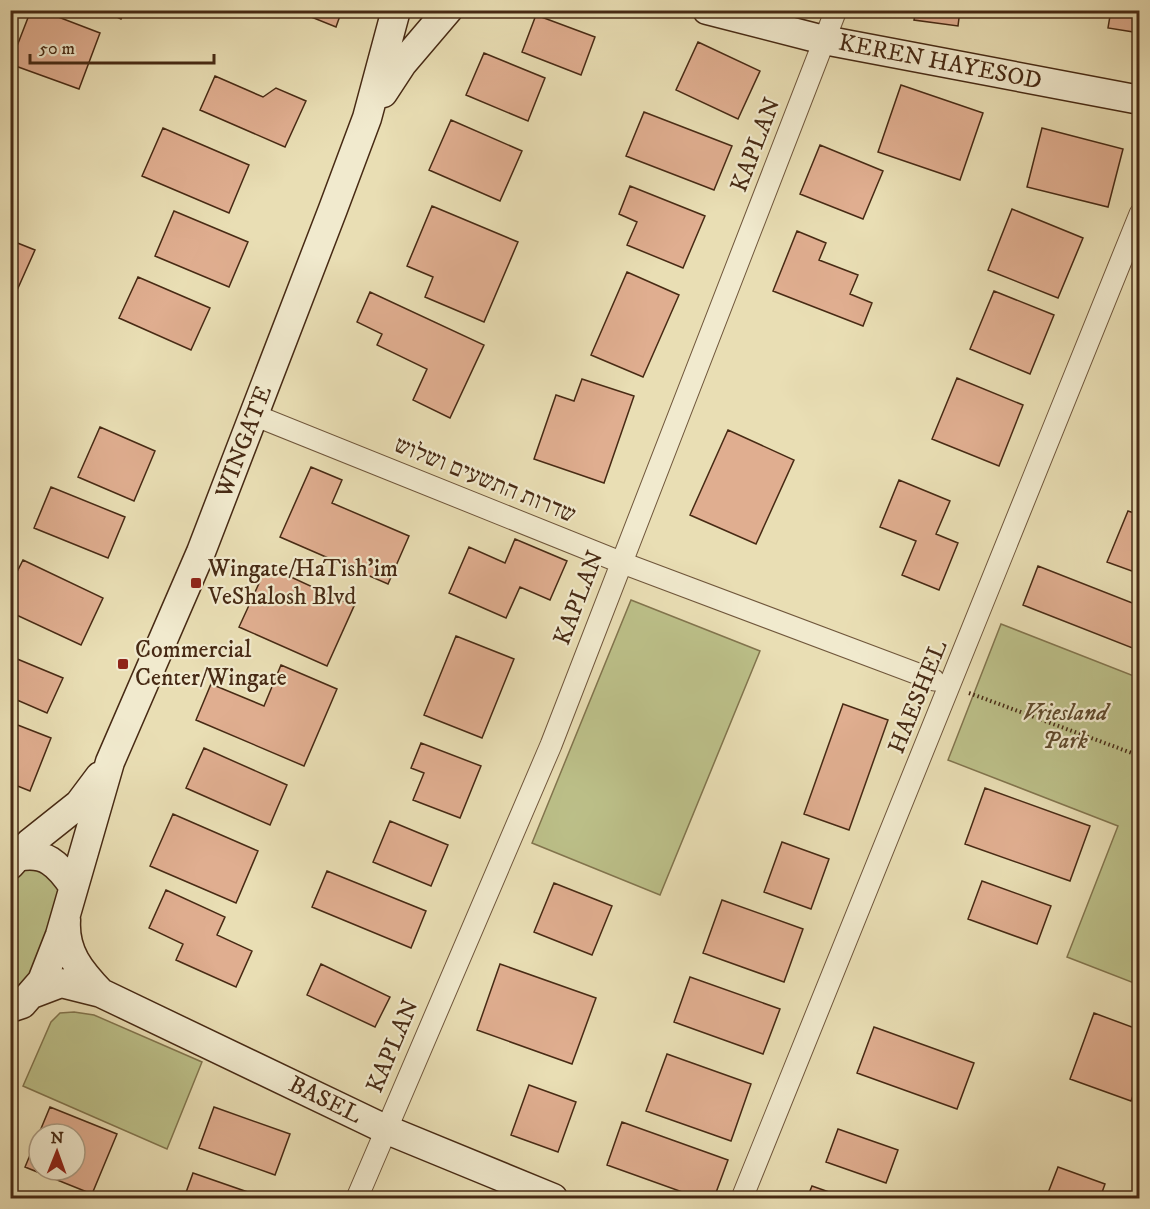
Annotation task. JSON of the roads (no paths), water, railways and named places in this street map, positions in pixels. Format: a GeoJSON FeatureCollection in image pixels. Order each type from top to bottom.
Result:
{"type":"FeatureCollection","features":[{"type":"Feature","properties":{"kind":"street","name":"WINGATE"},"geometry":{"type":"LineString","coordinates":[[66,918],[72,900],[73,885],[110,762],[201,552],[367,118],[396,10]]}},
{"type":"Feature","properties":{"kind":"street","name":"WINGATE"},"geometry":{"type":"LineString","coordinates":[[367,118],[402,64],[448,10]]}},
{"type":"Feature","properties":{"kind":"street","name":"KEREN HAYESOD"},"geometry":{"type":"LineString","coordinates":[[707,10],[824,40],[1140,100]]}},
{"type":"Feature","properties":{"kind":"street","name":"KAPLAN"},"geometry":{"type":"LineString","coordinates":[[357,1198],[551,745],[620,562],[836,10]]}},
{"type":"Feature","properties":{"kind":"street","name":"HAESHEL"},"geometry":{"type":"LineString","coordinates":[[742,1198],[942,683],[1140,214]]}},
{"type":"Feature","properties":{"kind":"street","name":"שדרות התשעים ושלוש"},"geometry":{"type":"LineString","coordinates":[[254,415],[620,562],[942,683]]}},
{"type":"Feature","properties":{"kind":"street","name":"WINGATE"},"geometry":{"type":"LineString","coordinates":[[21,851],[79,804],[110,762]]}},
{"type":"Feature","properties":{"kind":"street"},"geometry":{"type":"LineString","coordinates":[[21,851],[59,866],[73,885]]}},
{"type":"Feature","properties":{"kind":"street","name":"BASEL"},"geometry":{"type":"LineString","coordinates":[[66,918],[67,945],[76,967],[101,993]]}},
{"type":"Feature","properties":{"kind":"street"},"geometry":{"type":"LineString","coordinates":[[21,1001],[42,981],[66,918]]}},
{"type":"Feature","properties":{"kind":"street","name":"BASEL"},"geometry":{"type":"LineString","coordinates":[[21,1001],[61,983],[101,993],[385,1129],[553,1198]]}},
{"type":"Feature","properties":{"kind":"place","name":"Wingate/HaTish'im VeShalosh Blvd"},"geometry":{"type":"Point","coordinates":[196,583]}},
{"type":"Feature","properties":{"kind":"place","name":"Commercial Center/Wingate"},"geometry":{"type":"Point","coordinates":[123,664]}},
{"type":"Feature","properties":{"kind":"park label","name":"Vriesland Park"},"geometry":{"type":"Point","coordinates":[1065,727]}}]}
